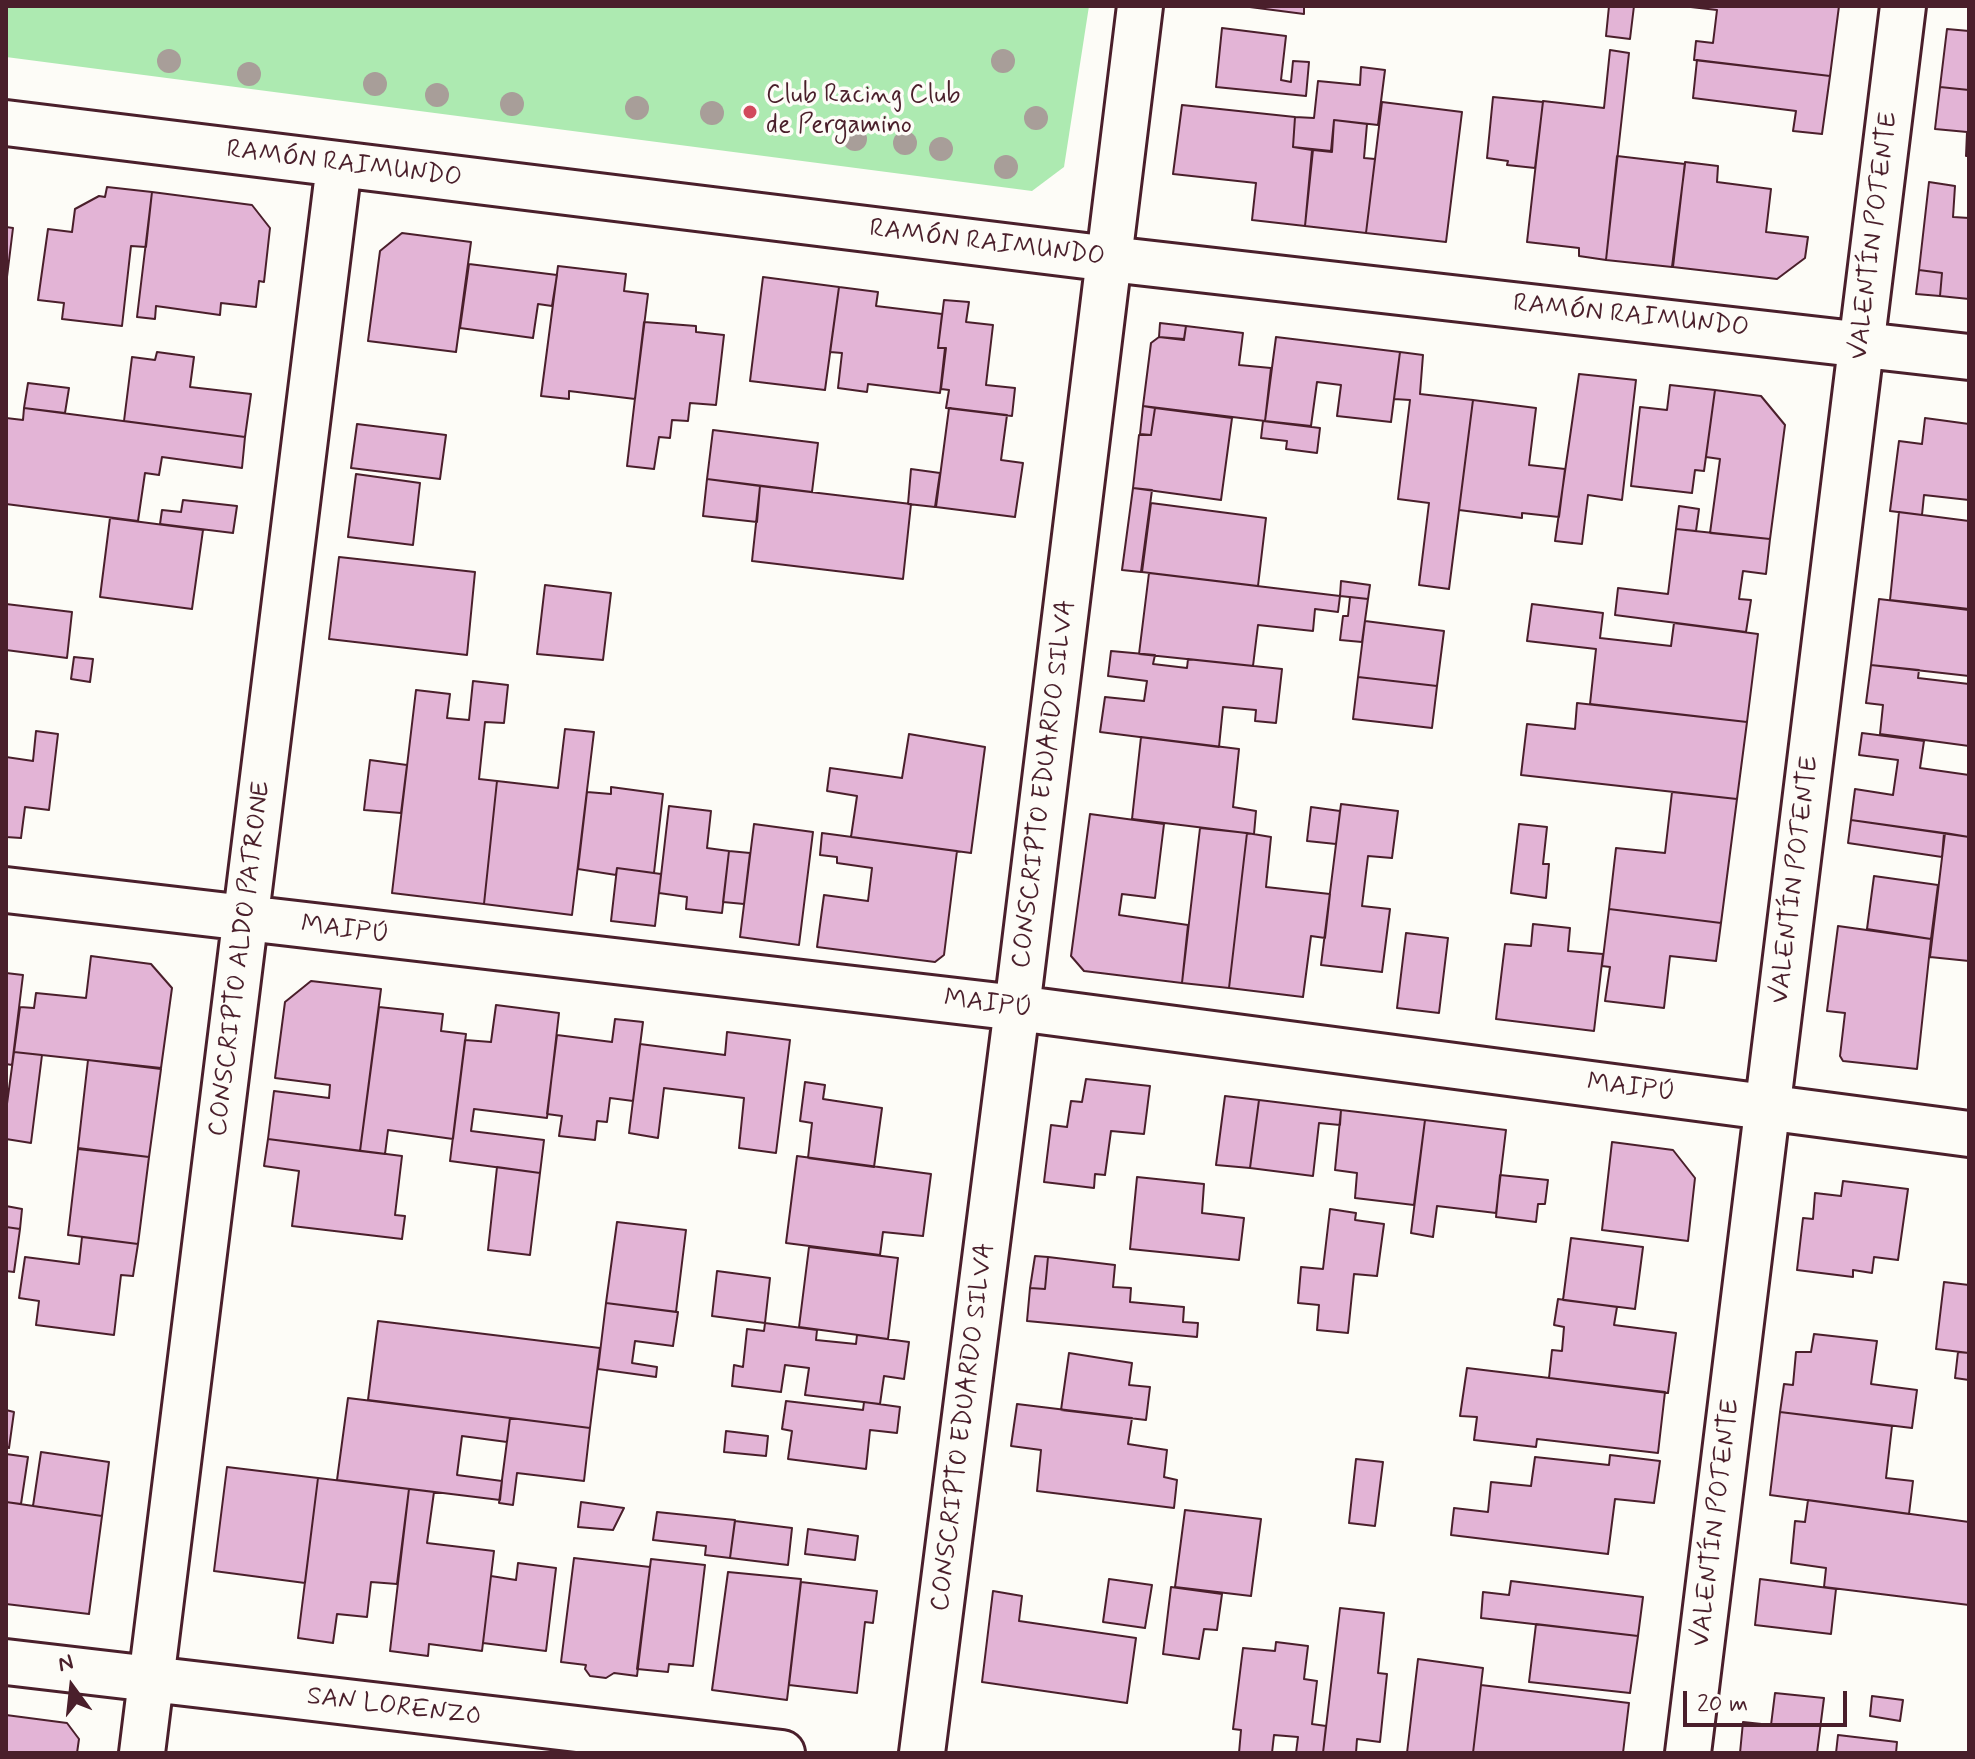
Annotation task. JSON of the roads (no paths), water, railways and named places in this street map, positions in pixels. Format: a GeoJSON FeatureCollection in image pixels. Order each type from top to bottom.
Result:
{"type":"FeatureCollection","features":[{"type":"Feature","properties":{"kind":"street","name":"CONSCRIPTO EDUARDO SILVA"},"geometry":{"type":"LineString","coordinates":[[922,1753],[1140,6]]}},
{"type":"Feature","properties":{"kind":"street","name":"VALENTÍN POTENTE"},"geometry":{"type":"LineString","coordinates":[[1688,1753],[1903,6]]}},
{"type":"Feature","properties":{"kind":"street","name":"RAMÓN RAIMUNDO"},"geometry":{"type":"LineString","coordinates":[[6,123],[1110,259],[1969,357]]}},
{"type":"Feature","properties":{"kind":"street","name":"CONSCRIPTO ALDO PATRONE"},"geometry":{"type":"LineString","coordinates":[[142,1753],[339,165]]}},
{"type":"Feature","properties":{"kind":"street","name":"MAIPÚ"},"geometry":{"type":"LineString","coordinates":[[6,890],[1017,1008],[1969,1134]]}},
{"type":"Feature","properties":{"kind":"street","name":"SAN LORENZO"},"geometry":{"type":"LineString","coordinates":[[6,1662],[782,1753]]}},
{"type":"Feature","properties":{"kind":"place","name":"Club Racing Club de Pergamino"},"geometry":{"type":"Point","coordinates":[750,112]}}]}
